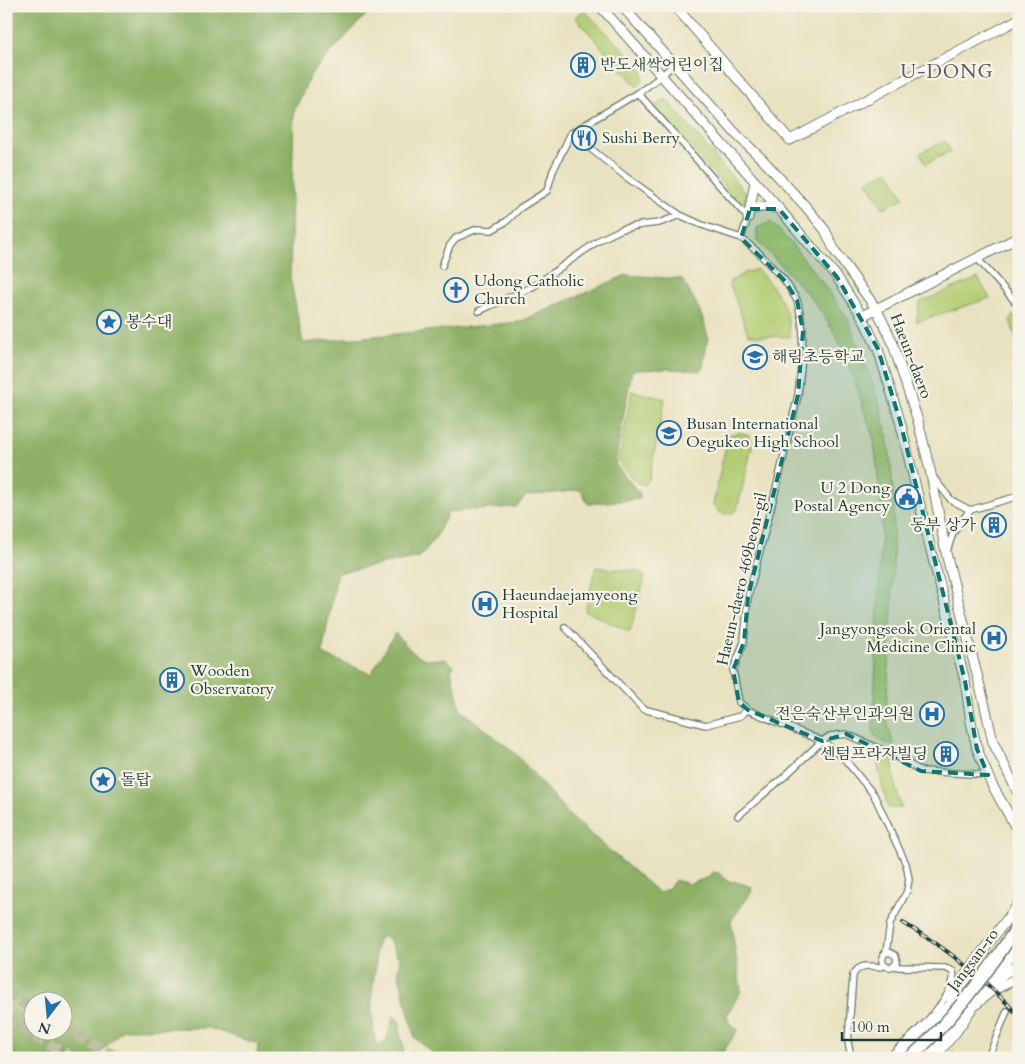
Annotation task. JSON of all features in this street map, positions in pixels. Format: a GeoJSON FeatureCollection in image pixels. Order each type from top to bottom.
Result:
{"type":"FeatureCollection","features":[{"type":"Feature","properties":{"kind":"highway","name":"Jangsan-ro"},"geometry":{"type":"LineString","coordinates":[[910,1058],[947,1020],[975,986],[1019,926]]}},
{"type":"Feature","properties":{"kind":"highway","name":"Jangsan-ro"},"geometry":{"type":"LineString","coordinates":[[923,1058],[1015,949],[1019,939]]}},
{"type":"Feature","properties":{"kind":"main road","name":"Haeun-daero"},"geometry":{"type":"LineString","coordinates":[[600,6],[837,277],[862,316],[878,349],[900,421],[965,681],[977,749],[988,775],[1019,833]]}},
{"type":"Feature","properties":{"kind":"main road","name":"Haeun-daero"},"geometry":{"type":"LineString","coordinates":[[622,6],[825,230],[835,251],[877,310],[892,341],[918,421],[931,474],[946,553],[993,742],[1019,796]]}},
{"type":"Feature","properties":{"kind":"main road"},"geometry":{"type":"LineString","coordinates":[[676,7],[790,140],[1019,19]]}},
{"type":"Feature","properties":{"kind":"main road"},"geometry":{"type":"LineString","coordinates":[[749,214],[754,182]]}},
{"type":"Feature","properties":{"kind":"main road"},"geometry":{"type":"LineString","coordinates":[[749,214],[769,206],[779,209]]}},
{"type":"Feature","properties":{"kind":"main road"},"geometry":{"type":"LineString","coordinates":[[862,316],[1019,236]]}},
{"type":"Feature","properties":{"kind":"main road"},"geometry":{"type":"LineString","coordinates":[[933,1021],[1019,903]]}},
{"type":"Feature","properties":{"kind":"main road"},"geometry":{"type":"LineString","coordinates":[[980,956],[1019,926]]}},
{"type":"Feature","properties":{"kind":"main road"},"geometry":{"type":"LineString","coordinates":[[894,1058],[913,1043],[947,1008],[996,953],[1004,946],[1019,939]]}},
{"type":"Feature","properties":{"kind":"main road"},"geometry":{"type":"LineString","coordinates":[[934,1058],[956,1032],[986,990],[998,978],[1019,964]]}},
{"type":"Feature","properties":{"kind":"main road"},"geometry":{"type":"LineString","coordinates":[[974,1006],[990,992],[1019,978]]}},
{"type":"Feature","properties":{"kind":"street"},"geometry":{"type":"LineString","coordinates":[[442,266],[450,245],[456,238],[477,228],[492,230],[507,221],[520,208],[547,191],[553,172],[571,133],[638,93],[675,64]]}},
{"type":"Feature","properties":{"kind":"street"},"geometry":{"type":"LineString","coordinates":[[571,133],[626,177],[680,215],[702,225],[741,238],[749,214],[638,93]]}},
{"type":"Feature","properties":{"kind":"street"},"geometry":{"type":"LineString","coordinates":[[479,311],[534,286],[601,239],[622,229],[641,224],[660,223],[680,215]]}},
{"type":"Feature","properties":{"kind":"street","name":"Haeun-daero 469beon-gil"},"geometry":{"type":"LineString","coordinates":[[741,238],[758,252],[785,281],[797,300],[803,331],[798,395],[748,597],[744,642],[733,670],[739,702],[748,710]]}},
{"type":"Feature","properties":{"kind":"street"},"geometry":{"type":"LineString","coordinates":[[977,258],[1019,306]]}},
{"type":"Feature","properties":{"kind":"street"},"geometry":{"type":"LineString","coordinates":[[931,474],[951,500],[970,510]]}},
{"type":"Feature","properties":{"kind":"street"},"geometry":{"type":"LineString","coordinates":[[946,553],[953,533],[970,510],[1019,496]]}},
{"type":"Feature","properties":{"kind":"street"},"geometry":{"type":"LineString","coordinates":[[565,627],[643,708],[706,726],[740,716],[748,710],[822,741],[842,756],[874,794],[909,873],[907,892],[888,931],[886,953],[882,958],[884,966]]}},
{"type":"Feature","properties":{"kind":"street"},"geometry":{"type":"LineString","coordinates":[[738,816],[830,736],[846,734],[893,755],[921,771],[988,775]]}},
{"type":"Feature","properties":{"kind":"street"},"geometry":{"type":"LineString","coordinates":[[851,1058],[848,1042],[853,975],[860,967],[884,966],[888,968],[895,966],[897,960],[892,943],[888,939]]}},
{"type":"Feature","properties":{"kind":"street"},"geometry":{"type":"LineString","coordinates":[[886,953],[895,955]]}},
{"type":"Feature","properties":{"kind":"street","name":"Jangsan-ro"},"geometry":{"type":"LineString","coordinates":[[889,1058],[893,1051],[911,1037],[939,1007],[952,983],[954,975],[953,971],[945,968],[895,966]]}},
{"type":"Feature","properties":{"kind":"street"},"geometry":{"type":"LineString","coordinates":[[988,1058],[1007,1011]]}},
{"type":"Feature","properties":{"kind":"highlighted area"},"geometry":{"type":"Polygon","coordinates":[[[750,209],[779,209],[837,277],[878,349],[900,421],[965,681],[977,749],[988,775],[921,771],[846,734],[822,741],[748,710],[739,702],[733,670],[744,642],[748,597],[798,395],[803,331],[797,300],[785,281],[741,238],[750,209]]]}},
{"type":"Feature","properties":{"kind":"green space"},"geometry":{"type":"Polygon","coordinates":[[[6,6],[374,6],[311,74],[294,112],[290,277],[303,343],[519,322],[626,275],[682,279],[696,303],[708,337],[702,371],[669,369],[632,370],[615,464],[641,495],[639,499],[588,504],[581,490],[526,496],[516,507],[448,512],[437,535],[420,557],[337,573],[322,654],[371,674],[395,633],[411,650],[421,657],[428,659],[444,658],[454,666],[451,671],[461,710],[515,753],[570,816],[659,893],[669,888],[675,880],[690,884],[709,877],[712,872],[719,873],[727,881],[752,887],[751,893],[731,921],[741,991],[727,1015],[729,1023],[738,1030],[719,1058],[435,1058],[415,1038],[398,972],[400,960],[390,943],[383,936],[378,941],[375,953],[376,962],[372,994],[372,1014],[376,1046],[386,1040],[394,1016],[400,1022],[400,1035],[404,1047],[402,1058],[256,1058],[258,1044],[209,1028],[123,1029],[95,1058],[6,1058],[6,6]]]}},
{"type":"Feature","properties":{"kind":"green space"},"geometry":{"type":"Polygon","coordinates":[[[584,10],[643,72],[643,80],[637,87],[575,17],[584,10]]]}},
{"type":"Feature","properties":{"kind":"green space"},"geometry":{"type":"Polygon","coordinates":[[[666,99],[747,195],[746,203],[741,205],[654,106],[666,99]]]}},
{"type":"Feature","properties":{"kind":"green space"},"geometry":{"type":"Polygon","coordinates":[[[945,141],[950,151],[926,164],[920,153],[945,141]]]}},
{"type":"Feature","properties":{"kind":"green space"},"geometry":{"type":"Polygon","coordinates":[[[889,171],[904,198],[883,208],[867,181],[889,171]]]}},
{"type":"Feature","properties":{"kind":"green space"},"geometry":{"type":"Polygon","coordinates":[[[771,222],[792,244],[848,319],[880,405],[886,430],[894,503],[892,608],[886,716],[894,746],[878,738],[873,728],[882,515],[874,440],[848,360],[833,330],[812,299],[757,240],[757,228],[771,222]]]}},
{"type":"Feature","properties":{"kind":"green space"},"geometry":{"type":"Polygon","coordinates":[[[757,269],[781,299],[787,315],[790,337],[748,334],[729,282],[744,273],[757,269]]]}},
{"type":"Feature","properties":{"kind":"green space"},"geometry":{"type":"Polygon","coordinates":[[[978,278],[990,298],[916,322],[920,302],[978,278]]]}},
{"type":"Feature","properties":{"kind":"green space"},"geometry":{"type":"Polygon","coordinates":[[[1013,315],[1019,322],[1019,348],[1010,320],[1013,315]]]}},
{"type":"Feature","properties":{"kind":"green space"},"geometry":{"type":"Polygon","coordinates":[[[632,391],[665,399],[649,480],[644,485],[636,482],[618,462],[632,391]]]}},
{"type":"Feature","properties":{"kind":"green space"},"geometry":{"type":"Polygon","coordinates":[[[737,433],[750,436],[752,447],[737,510],[724,514],[718,511],[713,504],[728,436],[737,433]]]}},
{"type":"Feature","properties":{"kind":"green space"},"geometry":{"type":"Polygon","coordinates":[[[596,567],[637,571],[645,576],[630,632],[585,611],[596,567]]]}},
{"type":"Feature","properties":{"kind":"green space"},"geometry":{"type":"Polygon","coordinates":[[[876,752],[893,760],[895,784],[902,808],[888,808],[877,764],[876,752]]]}},
{"type":"Feature","properties":{"kind":"waterway"},"geometry":{"type":"LineString","coordinates":[[953,1051],[953,1058]]}},
{"type":"Feature","properties":{"kind":"tunnel"},"geometry":{"type":"LineString","coordinates":[[6,992],[22,1002]]}},
{"type":"Feature","properties":{"kind":"tunnel"},"geometry":{"type":"LineString","coordinates":[[6,1019],[73,1058]]}},
{"type":"Feature","properties":{"kind":"tunnel"},"geometry":{"type":"LineString","coordinates":[[72,1032],[119,1058]]}},
{"type":"Feature","properties":{"kind":"railway"},"geometry":{"type":"LineString","coordinates":[[903,923],[965,965],[993,989],[1019,1016]]}},
{"type":"Feature","properties":{"kind":"place","name":"반도새싹어린이집"},"geometry":{"type":"Point","coordinates":[583,65]}},
{"type":"Feature","properties":{"kind":"place","name":"Sushi Berry"},"geometry":{"type":"Point","coordinates":[584,138]}},
{"type":"Feature","properties":{"kind":"place","name":"Udong Catholic Church"},"geometry":{"type":"Point","coordinates":[456,290]}},
{"type":"Feature","properties":{"kind":"place","name":"봉수대"},"geometry":{"type":"Point","coordinates":[109,322]}},
{"type":"Feature","properties":{"kind":"place","name":"해림초등학교"},"geometry":{"type":"Point","coordinates":[755,357]}},
{"type":"Feature","properties":{"kind":"place","name":"Busan International Oegukeo High School"},"geometry":{"type":"Point","coordinates":[669,433]}},
{"type":"Feature","properties":{"kind":"place","name":"U 2 Dong Postal Agency"},"geometry":{"type":"Point","coordinates":[907,497]}},
{"type":"Feature","properties":{"kind":"place","name":"동부 상가"},"geometry":{"type":"Point","coordinates":[994,525]}},
{"type":"Feature","properties":{"kind":"place","name":"Haeundaejamyeong Hospital"},"geometry":{"type":"Point","coordinates":[485,604]}},
{"type":"Feature","properties":{"kind":"place","name":"Jangyongseok Oriental Medicine Clinic"},"geometry":{"type":"Point","coordinates":[994,638]}},
{"type":"Feature","properties":{"kind":"place","name":"Wooden Observatory"},"geometry":{"type":"Point","coordinates":[172,680]}},
{"type":"Feature","properties":{"kind":"place","name":"전은숙산부인과의원"},"geometry":{"type":"Point","coordinates":[932,714]}},
{"type":"Feature","properties":{"kind":"place","name":"센텀프라자빌딩"},"geometry":{"type":"Point","coordinates":[946,754]}},
{"type":"Feature","properties":{"kind":"place","name":"돌탑"},"geometry":{"type":"Point","coordinates":[103,780]}},
{"type":"Feature","properties":{"kind":"district","name":"U-DONG"},"geometry":{"type":"Point","coordinates":[947,72]}}]}
